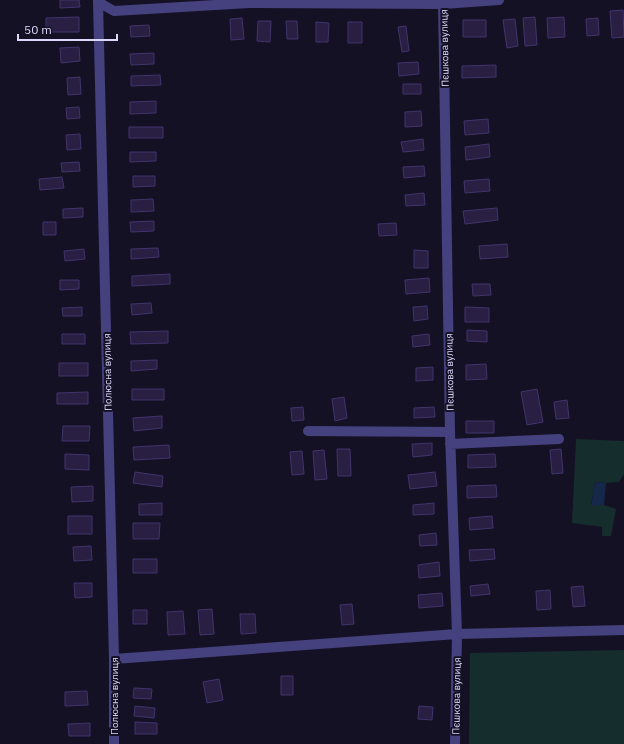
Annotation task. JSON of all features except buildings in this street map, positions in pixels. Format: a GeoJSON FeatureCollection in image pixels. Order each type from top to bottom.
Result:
{"type":"FeatureCollection","features":[{"type":"Feature","properties":{"kind":"street"},"geometry":{"type":"LineString","coordinates":[[98,1],[114,11],[249,3],[443,2],[498,0]]}},
{"type":"Feature","properties":{"kind":"street","name":"Полюсна вулиця"},"geometry":{"type":"LineString","coordinates":[[98,1],[114,659],[114,744]]}},
{"type":"Feature","properties":{"kind":"street","name":"Пєшкова вулиця"},"geometry":{"type":"LineString","coordinates":[[443,2],[450,444],[457,634],[455,744]]}},
{"type":"Feature","properties":{"kind":"street"},"geometry":{"type":"LineString","coordinates":[[308,431],[450,432]]}},
{"type":"Feature","properties":{"kind":"street"},"geometry":{"type":"LineString","coordinates":[[450,444],[559,439]]}},
{"type":"Feature","properties":{"kind":"street"},"geometry":{"type":"LineString","coordinates":[[114,659],[457,634],[624,630]]}},
{"type":"Feature","properties":{"kind":"green space"},"geometry":{"type":"Polygon","coordinates":[[[576,439],[624,441],[624,474],[619,482],[595,482],[591,505],[604,505],[616,509],[611,536],[602,536],[602,527],[572,523],[576,439]]]}},
{"type":"Feature","properties":{"kind":"green space"},"geometry":{"type":"Polygon","coordinates":[[[624,650],[624,744],[469,744],[470,653],[624,650]]]}},
{"type":"Feature","properties":{"kind":"water"},"geometry":{"type":"Polygon","coordinates":[[[595,482],[606,483],[604,505],[591,506],[595,482]]]}}]}
